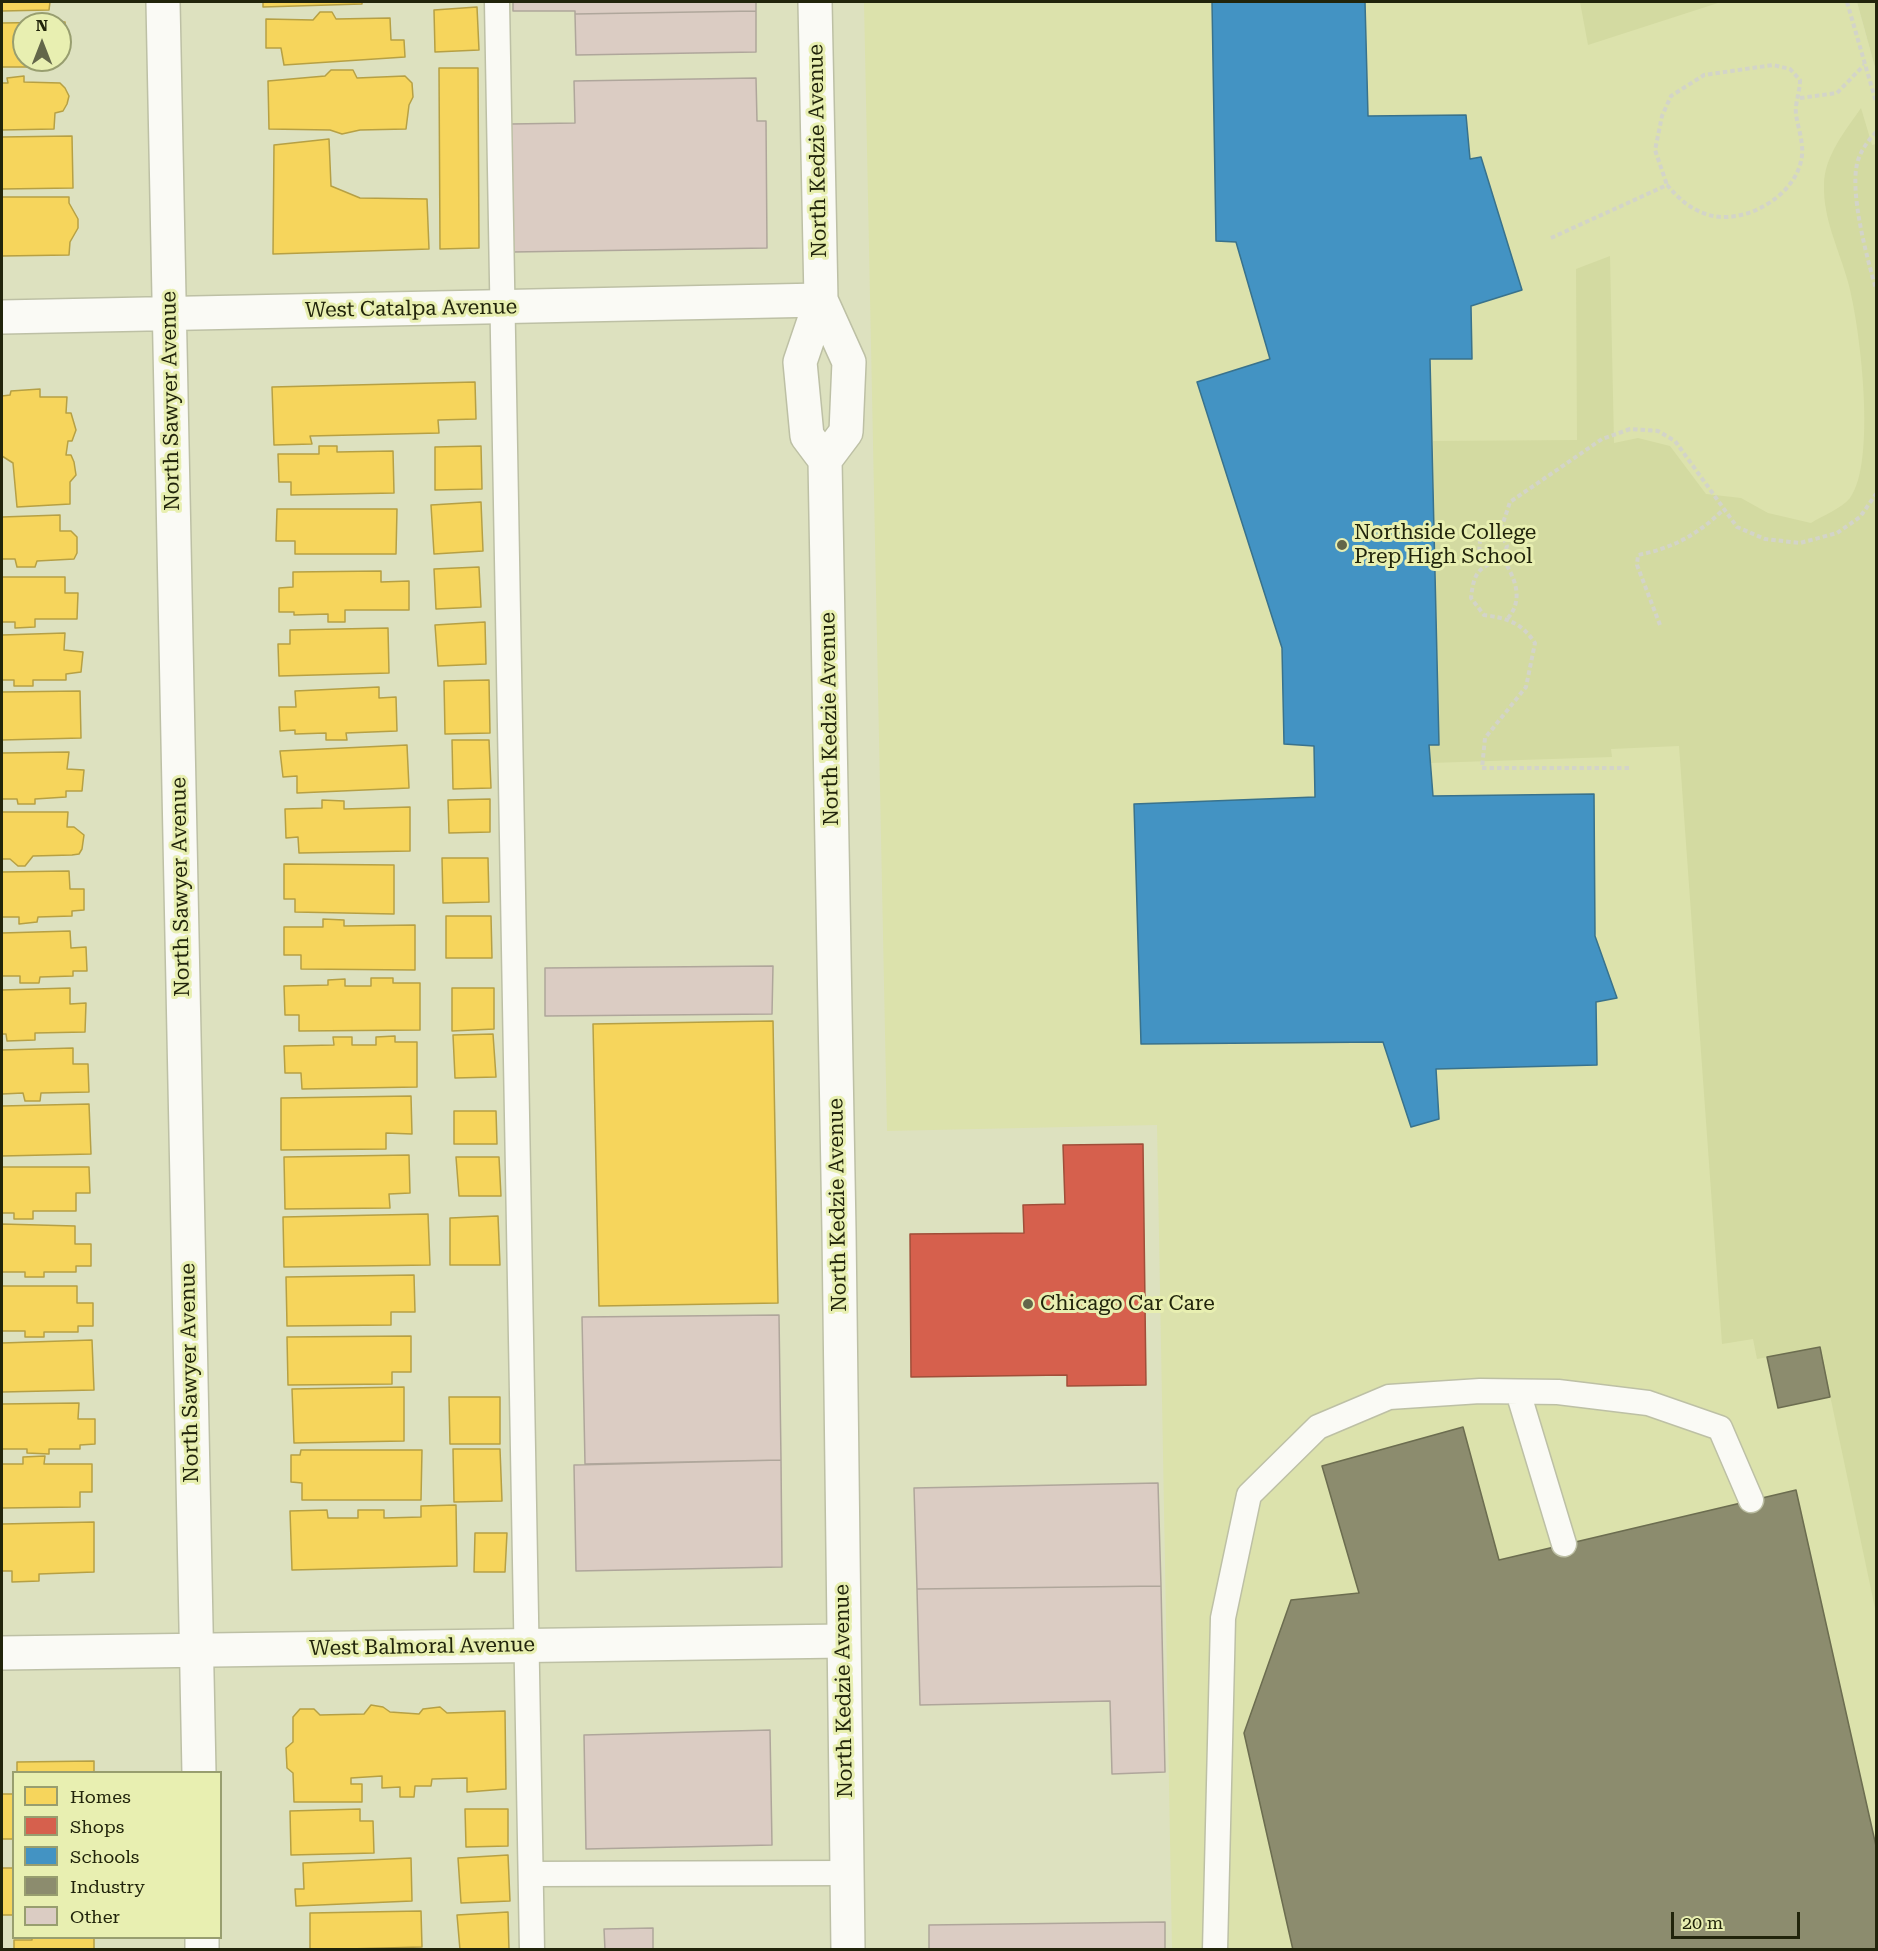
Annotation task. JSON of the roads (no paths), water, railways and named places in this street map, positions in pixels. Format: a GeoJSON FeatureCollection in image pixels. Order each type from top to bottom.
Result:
{"type":"FeatureCollection","features":[{"type":"Feature","properties":{"kind":"street","name":"North Sawyer Avenue"},"geometry":{"type":"LineString","coordinates":[[162,2],[199,1771]]}},
{"type":"Feature","properties":{"kind":"street","name":"North Kedzie Avenue"},"geometry":{"type":"LineString","coordinates":[[814,2],[821,300],[800,362],[807,436],[825,460],[848,1950]]}},
{"type":"Feature","properties":{"kind":"street","name":"West Catalpa Avenue"},"geometry":{"type":"LineString","coordinates":[[2,317],[821,300]]}},
{"type":"Feature","properties":{"kind":"street","name":"North Kedzie Avenue"},"geometry":{"type":"LineString","coordinates":[[821,300],[849,362],[846,432],[825,460]]}},
{"type":"Feature","properties":{"kind":"street","name":"West Balmoral Avenue"},"geometry":{"type":"LineString","coordinates":[[2,1653],[843,1641]]}},
{"type":"Feature","properties":{"kind":"lane"},"geometry":{"type":"LineString","coordinates":[[497,2],[532,1950]]}},
{"type":"Feature","properties":{"kind":"lane"},"geometry":{"type":"LineString","coordinates":[[1215,1950],[1223,1618],[1249,1495],[1318,1427],[1389,1397],[1480,1391],[1558,1392],[1648,1402],[1720,1428],[1751,1500]]}},
{"type":"Feature","properties":{"kind":"lane"},"geometry":{"type":"LineString","coordinates":[[1518,1392],[1564,1544]]}},
{"type":"Feature","properties":{"kind":"lane"},"geometry":{"type":"LineString","coordinates":[[531,1874],[846,1873]]}},
{"type":"Feature","properties":{"kind":"place","name":"Northside College Prep High School"},"geometry":{"type":"Point","coordinates":[1342,545]}},
{"type":"Feature","properties":{"kind":"place","name":"Chicago Car Care"},"geometry":{"type":"Point","coordinates":[1028,1304]}}]}
